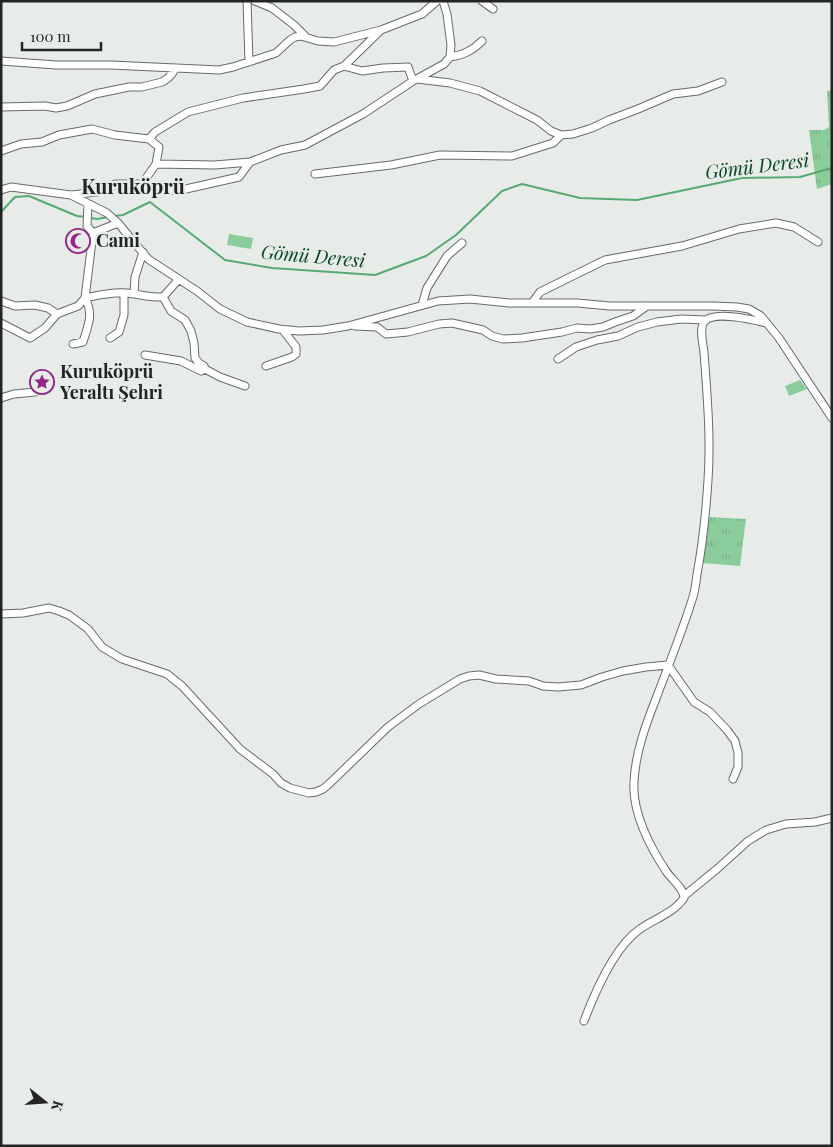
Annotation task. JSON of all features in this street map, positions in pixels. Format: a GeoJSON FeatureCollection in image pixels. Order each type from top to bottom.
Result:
{"type":"FeatureCollection","features":[{"type":"Feature","properties":{"kind":"street"},"geometry":{"type":"LineString","coordinates":[[246,1],[249,62]]}},
{"type":"Feature","properties":{"kind":"street"},"geometry":{"type":"LineString","coordinates":[[254,1],[272,8],[306,37]]}},
{"type":"Feature","properties":{"kind":"street"},"geometry":{"type":"LineString","coordinates":[[1,61],[56,65],[111,65],[219,70],[276,53],[295,37],[334,42],[381,30],[422,14],[437,1]]}},
{"type":"Feature","properties":{"kind":"street"},"geometry":{"type":"LineString","coordinates":[[156,164],[215,165],[250,162],[281,150],[305,145],[363,114],[415,80],[444,64],[450,57],[451,45],[444,1]]}},
{"type":"Feature","properties":{"kind":"street"},"geometry":{"type":"LineString","coordinates":[[482,1],[493,9]]}},
{"type":"Feature","properties":{"kind":"street"},"geometry":{"type":"LineString","coordinates":[[150,139],[155,132],[188,112],[243,98],[320,86],[334,70],[344,66],[381,30]]}},
{"type":"Feature","properties":{"kind":"street"},"geometry":{"type":"LineString","coordinates":[[450,57],[462,55],[473,50],[482,41]]}},
{"type":"Feature","properties":{"kind":"street"},"geometry":{"type":"LineString","coordinates":[[344,66],[362,71],[408,67],[415,80]]}},
{"type":"Feature","properties":{"kind":"street"},"geometry":{"type":"LineString","coordinates":[[1,107],[44,106],[56,108],[67,106],[95,94],[162,82],[172,74],[175,68]]}},
{"type":"Feature","properties":{"kind":"street"},"geometry":{"type":"LineString","coordinates":[[415,80],[450,83],[480,91],[537,120],[551,131],[561,135],[573,134],[592,128],[673,94],[698,92],[722,82]]}},
{"type":"Feature","properties":{"kind":"street"},"geometry":{"type":"LineString","coordinates":[[1,151],[22,144],[42,142],[59,135],[92,129],[116,135],[150,139],[159,147],[156,164],[142,184]]}},
{"type":"Feature","properties":{"kind":"street"},"geometry":{"type":"LineString","coordinates":[[315,174],[391,165],[440,155],[512,156],[553,143],[561,135]]}},
{"type":"Feature","properties":{"kind":"street"},"geometry":{"type":"LineString","coordinates":[[1,190],[11,187],[71,195],[104,191],[115,184],[142,184],[177,191],[239,178],[250,162]]}},
{"type":"Feature","properties":{"kind":"street"},"geometry":{"type":"LineString","coordinates":[[71,195],[107,213],[118,223],[148,259],[197,291],[220,309],[247,322],[283,330],[323,330],[348,326],[438,301],[470,299],[508,303],[714,306],[749,309],[761,316],[779,338],[832,418]]}},
{"type":"Feature","properties":{"kind":"street"},"geometry":{"type":"LineString","coordinates":[[1,323],[30,338],[45,328],[57,314],[78,306],[85,298],[93,233],[87,226],[88,204]]}},
{"type":"Feature","properties":{"kind":"street"},"geometry":{"type":"LineString","coordinates":[[93,233],[118,223]]}},
{"type":"Feature","properties":{"kind":"street"},"geometry":{"type":"LineString","coordinates":[[532,303],[540,292],[605,260],[682,246],[739,229],[776,223],[794,227],[818,242]]}},
{"type":"Feature","properties":{"kind":"street"},"geometry":{"type":"LineString","coordinates":[[422,305],[427,288],[447,256],[462,242]]}},
{"type":"Feature","properties":{"kind":"street"},"geometry":{"type":"LineString","coordinates":[[134,294],[135,277],[143,252]]}},
{"type":"Feature","properties":{"kind":"street"},"geometry":{"type":"LineString","coordinates":[[85,298],[124,293],[154,298],[163,297],[179,279]]}},
{"type":"Feature","properties":{"kind":"street"},"geometry":{"type":"LineString","coordinates":[[110,338],[119,332],[124,315],[124,293]]}},
{"type":"Feature","properties":{"kind":"street"},"geometry":{"type":"LineString","coordinates":[[163,297],[171,311],[185,320],[191,331],[195,358],[204,366],[204,369]]}},
{"type":"Feature","properties":{"kind":"street"},"geometry":{"type":"LineString","coordinates":[[73,344],[83,342],[90,318],[90,307],[85,298]]}},
{"type":"Feature","properties":{"kind":"street"},"geometry":{"type":"LineString","coordinates":[[1,301],[15,306],[35,305],[48,308],[57,314]]}},
{"type":"Feature","properties":{"kind":"street"},"geometry":{"type":"LineString","coordinates":[[348,326],[377,327],[386,334],[408,332],[439,324],[452,323],[482,330],[492,336],[503,339],[522,338],[577,328],[603,327],[633,316],[648,306]]}},
{"type":"Feature","properties":{"kind":"street"},"geometry":{"type":"LineString","coordinates":[[684,896],[666,871],[653,848],[635,806],[634,784],[638,753],[646,722],[693,599],[700,561],[708,478],[707,386],[702,337],[703,325],[711,317],[734,316],[766,323]]}},
{"type":"Feature","properties":{"kind":"street"},"geometry":{"type":"LineString","coordinates":[[558,359],[576,347],[618,336],[638,327],[681,318],[706,320]]}},
{"type":"Feature","properties":{"kind":"street"},"geometry":{"type":"LineString","coordinates":[[266,366],[296,354],[296,347],[283,330]]}},
{"type":"Feature","properties":{"kind":"street"},"geometry":{"type":"LineString","coordinates":[[145,355],[181,361],[202,371],[204,369],[245,386]]}},
{"type":"Feature","properties":{"kind":"street"},"geometry":{"type":"LineString","coordinates":[[1,398],[14,394],[35,392]]}},
{"type":"Feature","properties":{"kind":"street"},"geometry":{"type":"LineString","coordinates":[[1,614],[23,613],[49,608],[69,615],[88,629],[102,647],[122,659],[167,674],[182,686],[240,749],[273,774],[281,783],[290,788],[309,792],[323,789],[388,728],[419,704],[460,679],[469,676],[479,676],[529,681],[543,686],[558,687],[581,685],[623,671],[668,665]]}},
{"type":"Feature","properties":{"kind":"street"},"geometry":{"type":"LineString","coordinates":[[668,665],[694,702],[710,712],[735,741],[738,753],[738,767],[733,779]]}},
{"type":"Feature","properties":{"kind":"street"},"geometry":{"type":"LineString","coordinates":[[584,1021],[596,992],[622,946],[638,930],[674,909],[683,901],[684,896],[748,841],[766,830],[786,824],[815,822],[832,818]]}},
{"type":"Feature","properties":{"kind":"green space"},"geometry":{"type":"Polygon","coordinates":[[[832,90],[832,184],[817,189],[809,130],[824,130],[829,127],[827,91],[832,90]]]}},
{"type":"Feature","properties":{"kind":"green space"},"geometry":{"type":"Polygon","coordinates":[[[229,234],[253,238],[251,249],[227,245],[229,234]]]}},
{"type":"Feature","properties":{"kind":"green space"},"geometry":{"type":"Polygon","coordinates":[[[800,380],[807,389],[789,396],[785,386],[800,380]]]}},
{"type":"Feature","properties":{"kind":"green space"},"geometry":{"type":"Polygon","coordinates":[[[708,517],[746,519],[740,566],[702,563],[708,517]]]}},
{"type":"Feature","properties":{"kind":"waterway","name":"Gömü Deresi"},"geometry":{"type":"LineString","coordinates":[[115,216],[123,215],[150,202],[225,260],[272,268],[375,275],[426,256],[456,235],[502,191],[522,184],[580,198],[637,200],[742,178],[800,177],[832,168]]}},
{"type":"Feature","properties":{"kind":"waterway","name":"Gömü Deresi"},"geometry":{"type":"LineString","coordinates":[[1,212],[15,197],[29,196],[77,216],[86,217]]}},
{"type":"Feature","properties":{"kind":"waterway","name":"Gömü Deresi"},"geometry":{"type":"LineString","coordinates":[[91,218],[108,217]]}},
{"type":"Feature","properties":{"kind":"place","name":"Cami"},"geometry":{"type":"Point","coordinates":[78,241]}},
{"type":"Feature","properties":{"kind":"place","name":"Kuruköprü Yeraltı Şehri"},"geometry":{"type":"Point","coordinates":[42,382]}},
{"type":"Feature","properties":{"kind":"district","name":"Kuruköprü"},"geometry":{"type":"Point","coordinates":[133,187]}}]}
